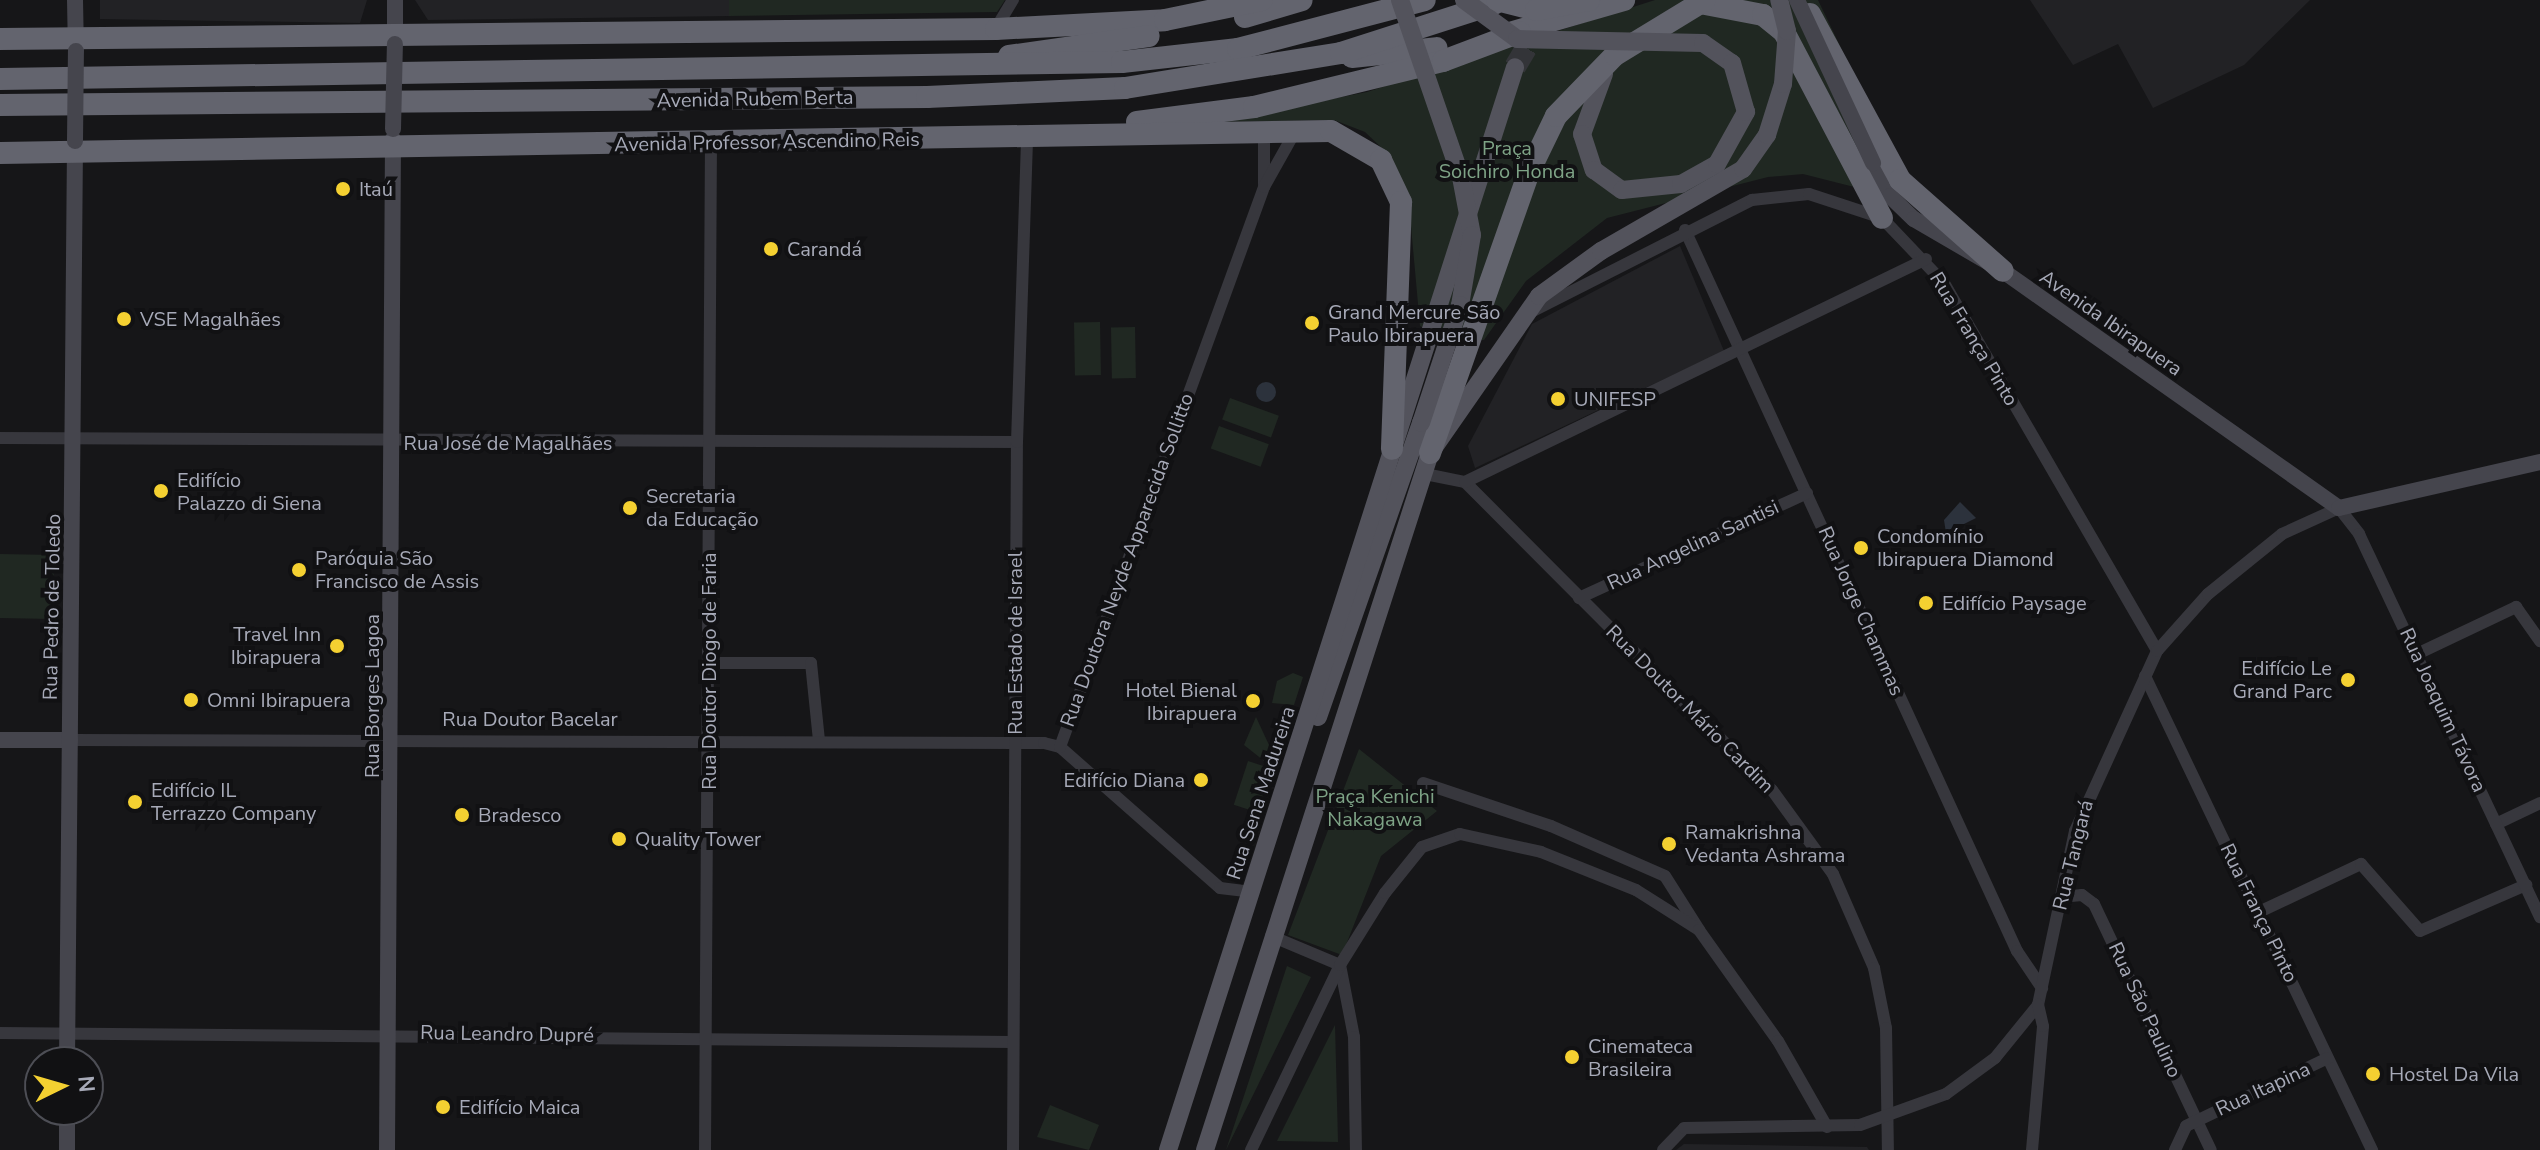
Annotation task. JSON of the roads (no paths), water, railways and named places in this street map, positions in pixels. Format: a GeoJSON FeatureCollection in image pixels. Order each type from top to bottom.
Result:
{"type":"FeatureCollection","features":[{"type":"Feature","properties":{"kind":"highway"},"geometry":{"type":"LineString","coordinates":[[0,39],[76,45],[996,29],[1165,20],[1262,0]]}},
{"type":"Feature","properties":{"kind":"highway"},"geometry":{"type":"LineString","coordinates":[[1003,65],[1020,52],[1202,28],[1302,0]]}},
{"type":"Feature","properties":{"kind":"highway","name":"Avenida Rubem Berta"},"geometry":{"type":"LineString","coordinates":[[0,79],[1003,65],[1238,49],[1425,0]]}},
{"type":"Feature","properties":{"kind":"highway"},"geometry":{"type":"LineString","coordinates":[[1501,1],[1536,10],[1589,0]]}},
{"type":"Feature","properties":{"kind":"highway"},"geometry":{"type":"LineString","coordinates":[[1341,53],[1377,57],[1520,32],[1624,0]]}},
{"type":"Feature","properties":{"kind":"highway"},"geometry":{"type":"LineString","coordinates":[[1800,0],[1900,180],[2003,271]]}},
{"type":"Feature","properties":{"kind":"highway","name":"Avenida Rubem Berta"},"geometry":{"type":"LineString","coordinates":[[0,105],[927,97],[1125,88],[1341,53],[1501,1]]}},
{"type":"Feature","properties":{"kind":"highway"},"geometry":{"type":"LineString","coordinates":[[1428,464],[1528,174],[1556,116],[1615,55],[1702,1],[1756,12],[1781,28],[1882,218]]}},
{"type":"Feature","properties":{"kind":"highway"},"geometry":{"type":"LineString","coordinates":[[1781,28],[1800,15],[1817,27]]}},
{"type":"Feature","properties":{"kind":"highway","name":"Avenida Professor Ascendino Reis"},"geometry":{"type":"LineString","coordinates":[[0,153],[75,147],[393,138],[711,144],[1072,136],[1085,128],[1254,107],[1443,61],[1520,32]]}},
{"type":"Feature","properties":{"kind":"highway"},"geometry":{"type":"LineString","coordinates":[[1072,136],[1296,130],[1358,140],[1386,168],[1401,202],[1392,449]]}},
{"type":"Feature","properties":{"kind":"main road"},"geometry":{"type":"LineString","coordinates":[[1300,742],[1336,679],[1460,305],[1472,235],[1461,177],[1400,0]]}},
{"type":"Feature","properties":{"kind":"main road"},"geometry":{"type":"LineString","coordinates":[[1464,0],[1517,39],[1703,43],[1732,63],[1746,112],[1732,148],[1701,174],[1640,192],[1605,183],[1582,134],[1591,97],[1615,55]]}},
{"type":"Feature","properties":{"kind":"main road"},"geometry":{"type":"LineString","coordinates":[[1205,1150],[1271,936],[1428,464],[1516,321],[1601,251],[1708,196],[1743,169],[1767,135],[1783,84],[1787,31],[1779,0]]}},
{"type":"Feature","properties":{"kind":"main road","name":"Rua Sena Madureira"},"geometry":{"type":"LineString","coordinates":[[1168,1150],[1515,67]]}},
{"type":"Feature","properties":{"kind":"street"},"geometry":{"type":"LineString","coordinates":[[75,0],[76,45]]}},
{"type":"Feature","properties":{"kind":"street"},"geometry":{"type":"LineString","coordinates":[[395,0],[395,40]]}},
{"type":"Feature","properties":{"kind":"street"},"geometry":{"type":"LineString","coordinates":[[996,29],[1013,0]]}},
{"type":"Feature","properties":{"kind":"street","name":"Avenida Ibirapuera"},"geometry":{"type":"LineString","coordinates":[[1800,0],[1890,196],[1914,219],[2003,271],[2339,508]]}},
{"type":"Feature","properties":{"kind":"street","name":"Rua Borges Lagoa"},"geometry":{"type":"LineString","coordinates":[[387,1150],[395,40]]}},
{"type":"Feature","properties":{"kind":"street","name":"Rua Pedro de Toledo"},"geometry":{"type":"LineString","coordinates":[[67,1046],[76,45]]}},
{"type":"Feature","properties":{"kind":"street"},"geometry":{"type":"LineString","coordinates":[[1264,187],[1296,130]]}},
{"type":"Feature","properties":{"kind":"street"},"geometry":{"type":"LineString","coordinates":[[1264,131],[1264,187]]}},
{"type":"Feature","properties":{"kind":"street","name":"Rua Estado de Israel"},"geometry":{"type":"LineString","coordinates":[[1013,1150],[1017,442],[1027,136]]}},
{"type":"Feature","properties":{"kind":"street","name":"Rua Doutor Diogo de Faria"},"geometry":{"type":"LineString","coordinates":[[705,1150],[711,144]]}},
{"type":"Feature","properties":{"kind":"street","name":"Rua Doutora Neyde Apparecida Sollitto"},"geometry":{"type":"LineString","coordinates":[[1252,892],[1220,888],[1060,747],[1264,187]]}},
{"type":"Feature","properties":{"kind":"street","name":"Rua França Pinto"},"geometry":{"type":"LineString","coordinates":[[1516,321],[1685,230],[1784,193],[1841,200],[1882,218],[1926,259],[2157,651]]}},
{"type":"Feature","properties":{"kind":"street","name":"Rua Jorge Chammas"},"geometry":{"type":"LineString","coordinates":[[1685,230],[2017,951],[2042,988]]}},
{"type":"Feature","properties":{"kind":"street"},"geometry":{"type":"LineString","coordinates":[[1428,464],[1465,482],[1742,351],[1926,259]]}},
{"type":"Feature","properties":{"kind":"street","name":"Rua José de Magalhães"},"geometry":{"type":"LineString","coordinates":[[0,438],[392,443],[1017,442]]}},
{"type":"Feature","properties":{"kind":"street"},"geometry":{"type":"LineString","coordinates":[[2339,508],[2540,462]]}},
{"type":"Feature","properties":{"kind":"street","name":"Rua Doutor Mário Cardim"},"geometry":{"type":"LineString","coordinates":[[1465,482],[1772,790],[1833,874],[1874,968],[1889,1115],[1888,1150]]}},
{"type":"Feature","properties":{"kind":"street","name":"Rua Angelina Santisi"},"geometry":{"type":"LineString","coordinates":[[1579,598],[1807,493]]}},
{"type":"Feature","properties":{"kind":"street","name":"Rua Tangará"},"geometry":{"type":"LineString","coordinates":[[1663,1150],[1684,1128],[1827,1127],[1889,1115],[1974,1077],[2038,1005],[2060,897],[2090,790],[2157,651],[2208,594],[2282,534],[2339,508]]}},
{"type":"Feature","properties":{"kind":"street","name":"Rua Joaquim Távora"},"geometry":{"type":"LineString","coordinates":[[2339,508],[2417,654],[2540,917]]}},
{"type":"Feature","properties":{"kind":"street"},"geometry":{"type":"LineString","coordinates":[[2417,654],[2516,607],[2540,641]]}},
{"type":"Feature","properties":{"kind":"street"},"geometry":{"type":"LineString","coordinates":[[707,663],[811,663],[819,741]]}},
{"type":"Feature","properties":{"kind":"street","name":"Rua França Pinto"},"geometry":{"type":"LineString","coordinates":[[2145,676],[2372,1150]]}},
{"type":"Feature","properties":{"kind":"street","name":"Rua Doutor Bacelar"},"geometry":{"type":"LineString","coordinates":[[0,740],[1014,741],[1060,747]]}},
{"type":"Feature","properties":{"kind":"street"},"geometry":{"type":"LineString","coordinates":[[1423,783],[1551,826],[1665,876],[1699,930],[1742,985],[1827,1127]]}},
{"type":"Feature","properties":{"kind":"street"},"geometry":{"type":"LineString","coordinates":[[2496,824],[2540,803]]}},
{"type":"Feature","properties":{"kind":"street"},"geometry":{"type":"LineString","coordinates":[[1251,1150],[1340,965],[1414,854],[1460,834],[1541,852],[1636,890],[1699,930]]}},
{"type":"Feature","properties":{"kind":"street"},"geometry":{"type":"LineString","coordinates":[[2259,912],[2361,864],[2420,931],[2526,885]]}},
{"type":"Feature","properties":{"kind":"street","name":"Rua São Paulino"},"geometry":{"type":"LineString","coordinates":[[2060,897],[2082,895],[2094,904],[2211,1150]]}},
{"type":"Feature","properties":{"kind":"street"},"geometry":{"type":"LineString","coordinates":[[1271,936],[1340,965]]}},
{"type":"Feature","properties":{"kind":"street"},"geometry":{"type":"LineString","coordinates":[[1340,965],[1354,1037],[1356,1150]]}},
{"type":"Feature","properties":{"kind":"street"},"geometry":{"type":"LineString","coordinates":[[2032,1150],[2043,1026],[2038,1005]]}},
{"type":"Feature","properties":{"kind":"street","name":"Rua Leandro Dupré"},"geometry":{"type":"LineString","coordinates":[[0,1033],[388,1033],[1013,1042]]}},
{"type":"Feature","properties":{"kind":"street","name":"Rua Itapina"},"geometry":{"type":"LineString","coordinates":[[2197,1120],[2328,1058]]}},
{"type":"Feature","properties":{"kind":"street"},"geometry":{"type":"LineString","coordinates":[[2175,1150],[2180,1133],[2197,1120]]}},
{"type":"Feature","properties":{"kind":"street"},"geometry":{"type":"LineString","coordinates":[[67,1126],[67,1150]]}},
{"type":"Feature","properties":{"kind":"tunnel"},"geometry":{"type":"LineString","coordinates":[[1515,67],[1541,23]]}},
{"type":"Feature","properties":{"kind":"place","name":"Itaú"},"geometry":{"type":"Point","coordinates":[343,189]}},
{"type":"Feature","properties":{"kind":"place","name":"Carandá"},"geometry":{"type":"Point","coordinates":[771,249]}},
{"type":"Feature","properties":{"kind":"place","name":"VSE Magalhães"},"geometry":{"type":"Point","coordinates":[124,319]}},
{"type":"Feature","properties":{"kind":"place","name":"Grand Mercure São Paulo Ibirapuera"},"geometry":{"type":"Point","coordinates":[1312,323]}},
{"type":"Feature","properties":{"kind":"place","name":"UNIFESP"},"geometry":{"type":"Point","coordinates":[1558,399]}},
{"type":"Feature","properties":{"kind":"place","name":"Edifício Palazzo di Siena"},"geometry":{"type":"Point","coordinates":[161,491]}},
{"type":"Feature","properties":{"kind":"place","name":"Secretaria da Educação"},"geometry":{"type":"Point","coordinates":[630,508]}},
{"type":"Feature","properties":{"kind":"place","name":"Condomínio Ibirapuera Diamond"},"geometry":{"type":"Point","coordinates":[1861,548]}},
{"type":"Feature","properties":{"kind":"place","name":"Paróquia São Francisco de Assis"},"geometry":{"type":"Point","coordinates":[299,570]}},
{"type":"Feature","properties":{"kind":"place","name":"Edifício Paysage"},"geometry":{"type":"Point","coordinates":[1926,603]}},
{"type":"Feature","properties":{"kind":"place","name":"Travel Inn Ibirapuera"},"geometry":{"type":"Point","coordinates":[337,646]}},
{"type":"Feature","properties":{"kind":"place","name":"Edifício Le Grand Parc"},"geometry":{"type":"Point","coordinates":[2348,680]}},
{"type":"Feature","properties":{"kind":"place","name":"Omni Ibirapuera"},"geometry":{"type":"Point","coordinates":[191,700]}},
{"type":"Feature","properties":{"kind":"place","name":"Hotel Bienal Ibirapuera"},"geometry":{"type":"Point","coordinates":[1253,701]}},
{"type":"Feature","properties":{"kind":"place","name":"Edifício Diana"},"geometry":{"type":"Point","coordinates":[1201,780]}},
{"type":"Feature","properties":{"kind":"place","name":"Edifício IL Terrazzo Company"},"geometry":{"type":"Point","coordinates":[135,802]}},
{"type":"Feature","properties":{"kind":"place","name":"Bradesco"},"geometry":{"type":"Point","coordinates":[462,815]}},
{"type":"Feature","properties":{"kind":"place","name":"Quality Tower"},"geometry":{"type":"Point","coordinates":[619,839]}},
{"type":"Feature","properties":{"kind":"place","name":"Ramakrishna Vedanta Ashrama"},"geometry":{"type":"Point","coordinates":[1669,844]}},
{"type":"Feature","properties":{"kind":"place","name":"Cinemateca Brasileira"},"geometry":{"type":"Point","coordinates":[1572,1057]}},
{"type":"Feature","properties":{"kind":"place","name":"Hostel Da Vila"},"geometry":{"type":"Point","coordinates":[2373,1074]}},
{"type":"Feature","properties":{"kind":"place","name":"Edifício Maica"},"geometry":{"type":"Point","coordinates":[443,1107]}},
{"type":"Feature","properties":{"kind":"park label","name":"Praça Soichiro Honda"},"geometry":{"type":"Point","coordinates":[1507,160]}},
{"type":"Feature","properties":{"kind":"park label","name":"Praça Kenichi Nakagawa"},"geometry":{"type":"Point","coordinates":[1375,808]}}]}
